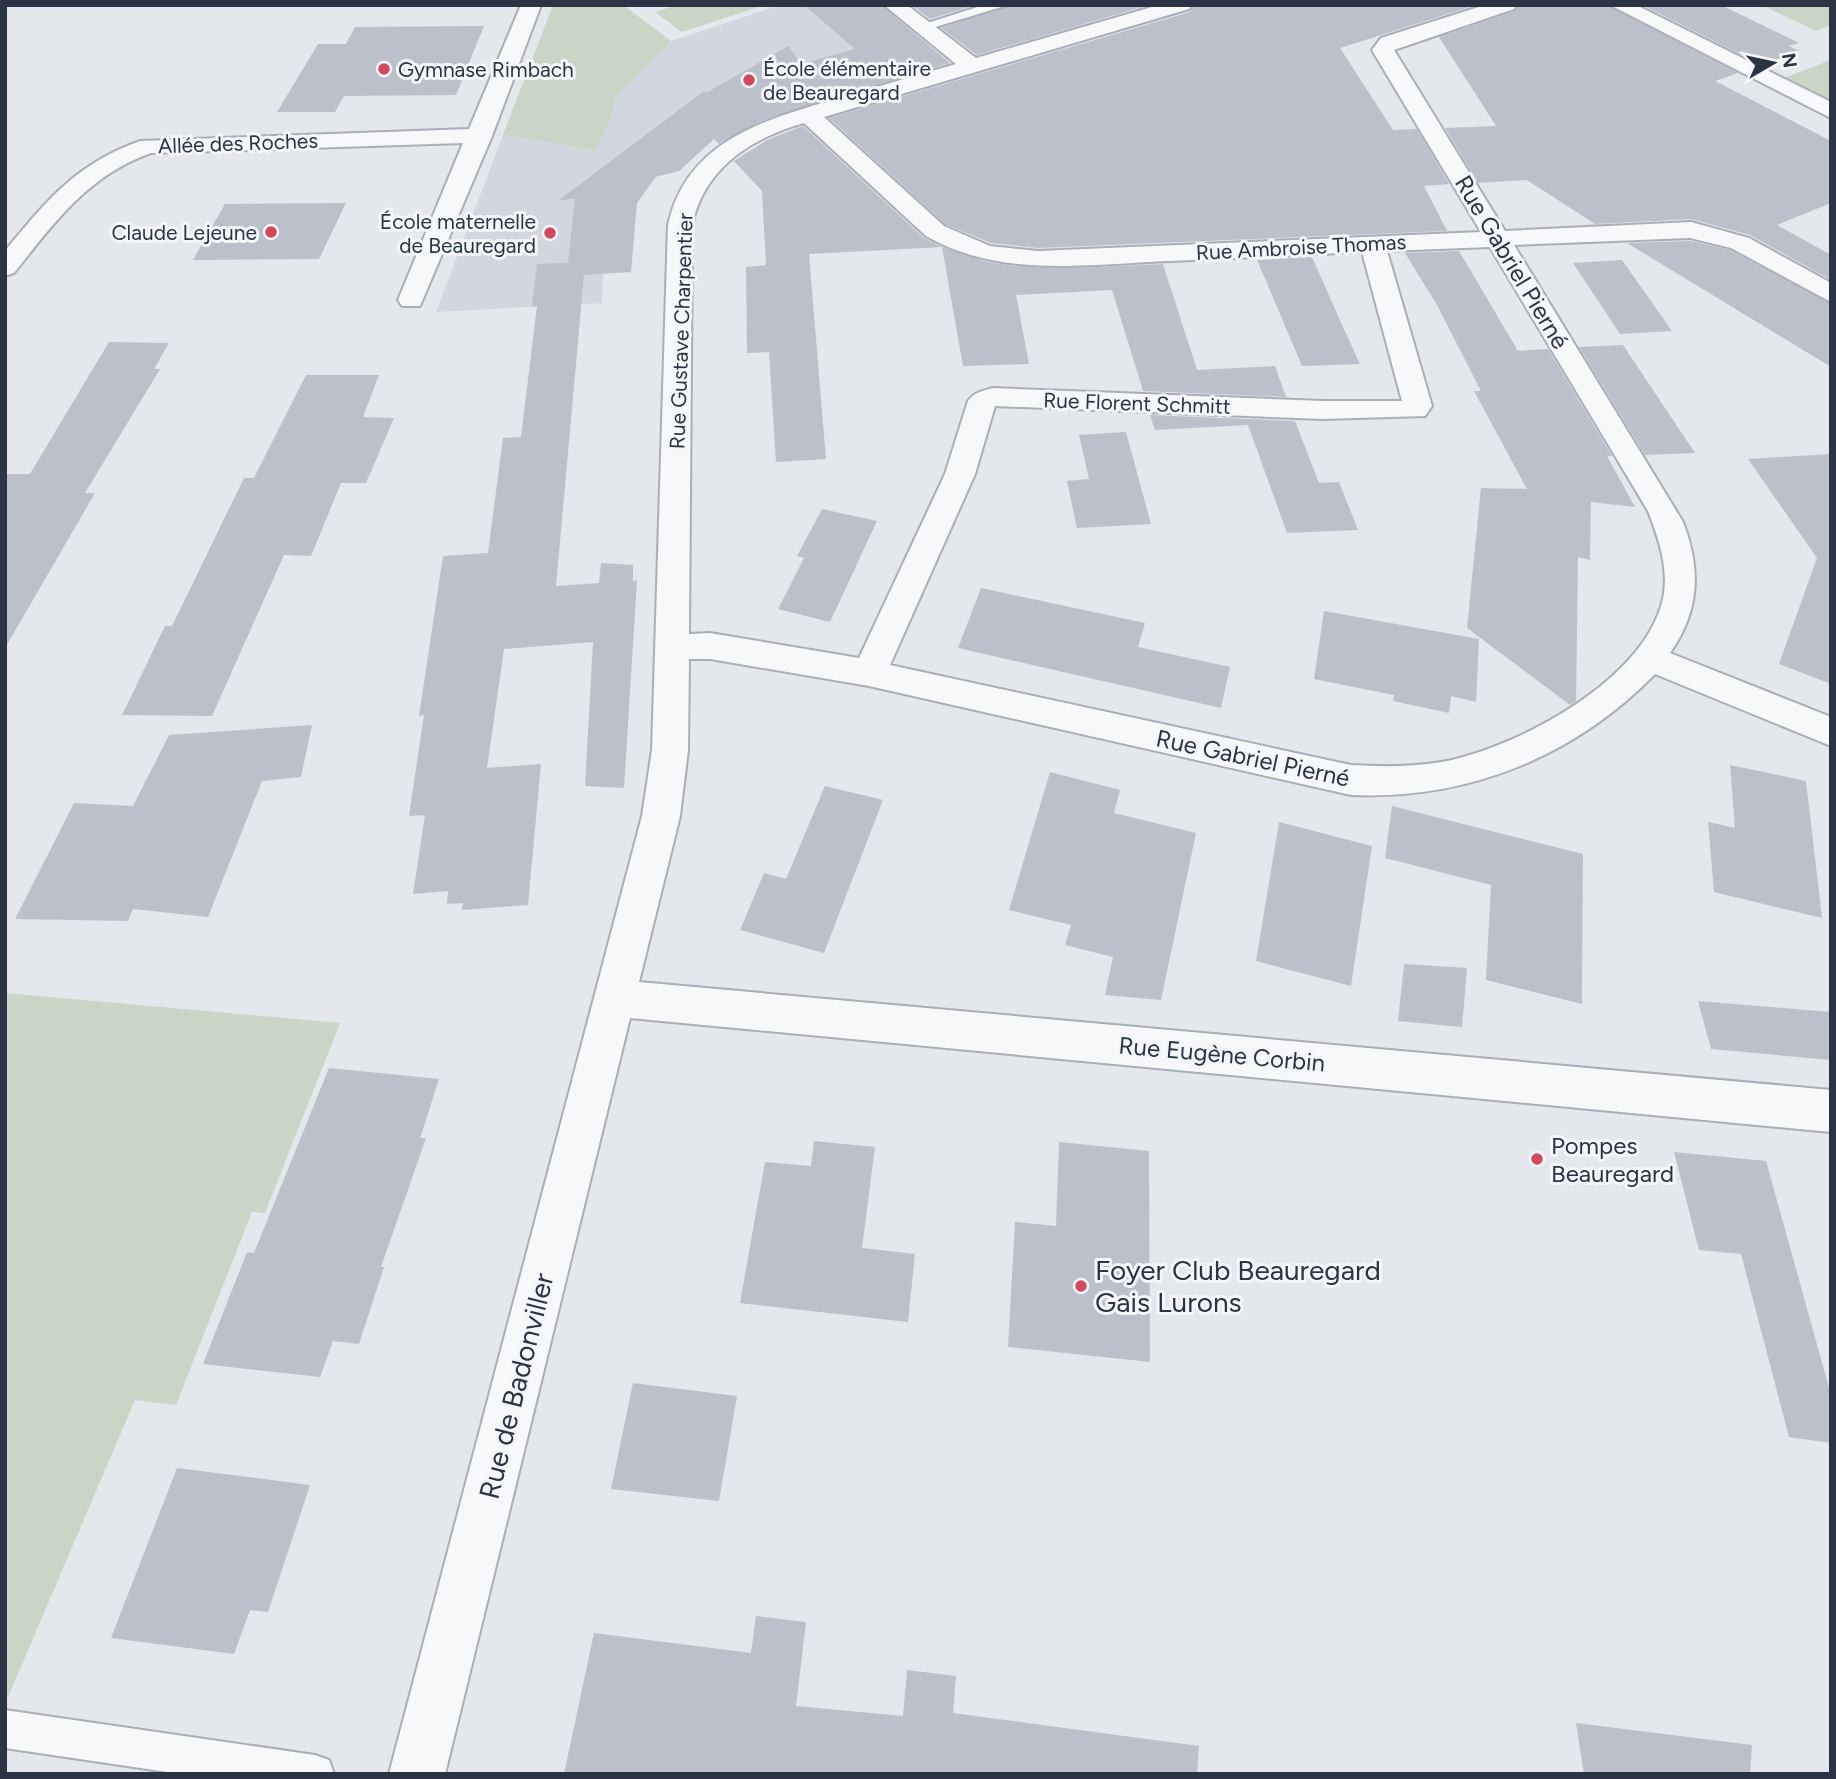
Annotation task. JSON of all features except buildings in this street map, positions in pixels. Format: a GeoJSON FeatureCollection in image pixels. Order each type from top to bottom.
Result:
{"type":"FeatureCollection","features":[{"type":"Feature","properties":{"kind":"street"},"geometry":{"type":"LineString","coordinates":[[411,300],[480,136],[531,5]]}},
{"type":"Feature","properties":{"kind":"street"},"geometry":{"type":"LineString","coordinates":[[894,5],[972,66]]}},
{"type":"Feature","properties":{"kind":"street","name":"Rue Gustave Charpentier"},"geometry":{"type":"LineString","coordinates":[[614,998],[663,803],[670,750],[681,215],[699,179],[727,151],[760,131],[807,113],[1181,5]]}},
{"type":"Feature","properties":{"kind":"street","name":"Rue Gabriel Pierné"},"geometry":{"type":"LineString","coordinates":[[673,647],[710,646],[869,673],[1321,776],[1385,782],[1452,774],[1513,755],[1591,711],[1649,658],[1666,633],[1679,603],[1681,578],[1671,530],[1663,511],[1383,50],[1389,43],[1507,5]]}},
{"type":"Feature","properties":{"kind":"street"},"geometry":{"type":"LineString","coordinates":[[1620,5],[1831,111]]}},
{"type":"Feature","properties":{"kind":"street","name":"Rue Ambroise Thomas"},"geometry":{"type":"LineString","coordinates":[[807,113],[934,231],[953,242],[997,256],[1038,259],[1676,230],[1709,233],[1749,247],[1831,294]]}},
{"type":"Feature","properties":{"kind":"street","name":"Allée des Roches"},"geometry":{"type":"LineString","coordinates":[[5,268],[73,185],[118,155],[148,146],[480,136]]}},
{"type":"Feature","properties":{"kind":"street","name":"Rue Florent Schmitt"},"geometry":{"type":"LineString","coordinates":[[869,673],[960,474],[982,401],[993,397],[1323,410],[1415,410],[1418,406],[1372,244]]}},
{"type":"Feature","properties":{"kind":"street"},"geometry":{"type":"LineString","coordinates":[[1649,658],[1831,732]]}},
{"type":"Feature","properties":{"kind":"street","name":"Rue Eugène Corbin"},"geometry":{"type":"LineString","coordinates":[[614,998],[1831,1111]]}},
{"type":"Feature","properties":{"kind":"street","name":"Rue de Badonviller"},"geometry":{"type":"LineString","coordinates":[[417,1774],[614,998]]}},
{"type":"Feature","properties":{"kind":"lane"},"geometry":{"type":"LineString","coordinates":[[922,27],[1001,5]]}},
{"type":"Feature","properties":{"kind":"lane"},"geometry":{"type":"LineString","coordinates":[[5,1729],[315,1774]]}},
{"type":"Feature","properties":{"kind":"shaded area"},"geometry":{"type":"Polygon","coordinates":[[[781,5],[855,5],[925,62],[777,105],[698,147],[703,149],[679,171],[660,172],[637,203],[603,274],[602,303],[436,312],[503,135],[594,150],[616,97],[671,41],[781,5]]]}},
{"type":"Feature","properties":{"kind":"green space"},"geometry":{"type":"Polygon","coordinates":[[[553,5],[623,5],[671,41],[616,97],[607,126],[594,150],[503,135],[553,5]]]}},
{"type":"Feature","properties":{"kind":"green space"},"geometry":{"type":"Polygon","coordinates":[[[677,5],[765,5],[682,32],[655,12],[677,5]]]}},
{"type":"Feature","properties":{"kind":"green space"},"geometry":{"type":"Polygon","coordinates":[[[1761,5],[1831,5],[1831,25],[1816,31],[1761,5]]]}},
{"type":"Feature","properties":{"kind":"green space"},"geometry":{"type":"Polygon","coordinates":[[[1831,60],[1831,101],[1784,78],[1831,60]]]}},
{"type":"Feature","properties":{"kind":"green space"},"geometry":{"type":"Polygon","coordinates":[[[5,993],[340,1023],[265,1213],[252,1212],[176,1405],[135,1400],[8,1697],[5,1697],[5,993]]]}},
{"type":"Feature","properties":{"kind":"place","name":"Gymnase Rimbach"},"geometry":{"type":"Point","coordinates":[384,69]}},
{"type":"Feature","properties":{"kind":"place","name":"École élémentaire de Beauregard"},"geometry":{"type":"Point","coordinates":[749,80]}},
{"type":"Feature","properties":{"kind":"place","name":"Claude Lejeune"},"geometry":{"type":"Point","coordinates":[271,232]}},
{"type":"Feature","properties":{"kind":"place","name":"École maternelle de Beauregard"},"geometry":{"type":"Point","coordinates":[550,233]}},
{"type":"Feature","properties":{"kind":"place","name":"Pompes Beauregard"},"geometry":{"type":"Point","coordinates":[1537,1159]}},
{"type":"Feature","properties":{"kind":"place","name":"Foyer Club Beauregard Gais Lurons"},"geometry":{"type":"Point","coordinates":[1081,1286]}}]}
